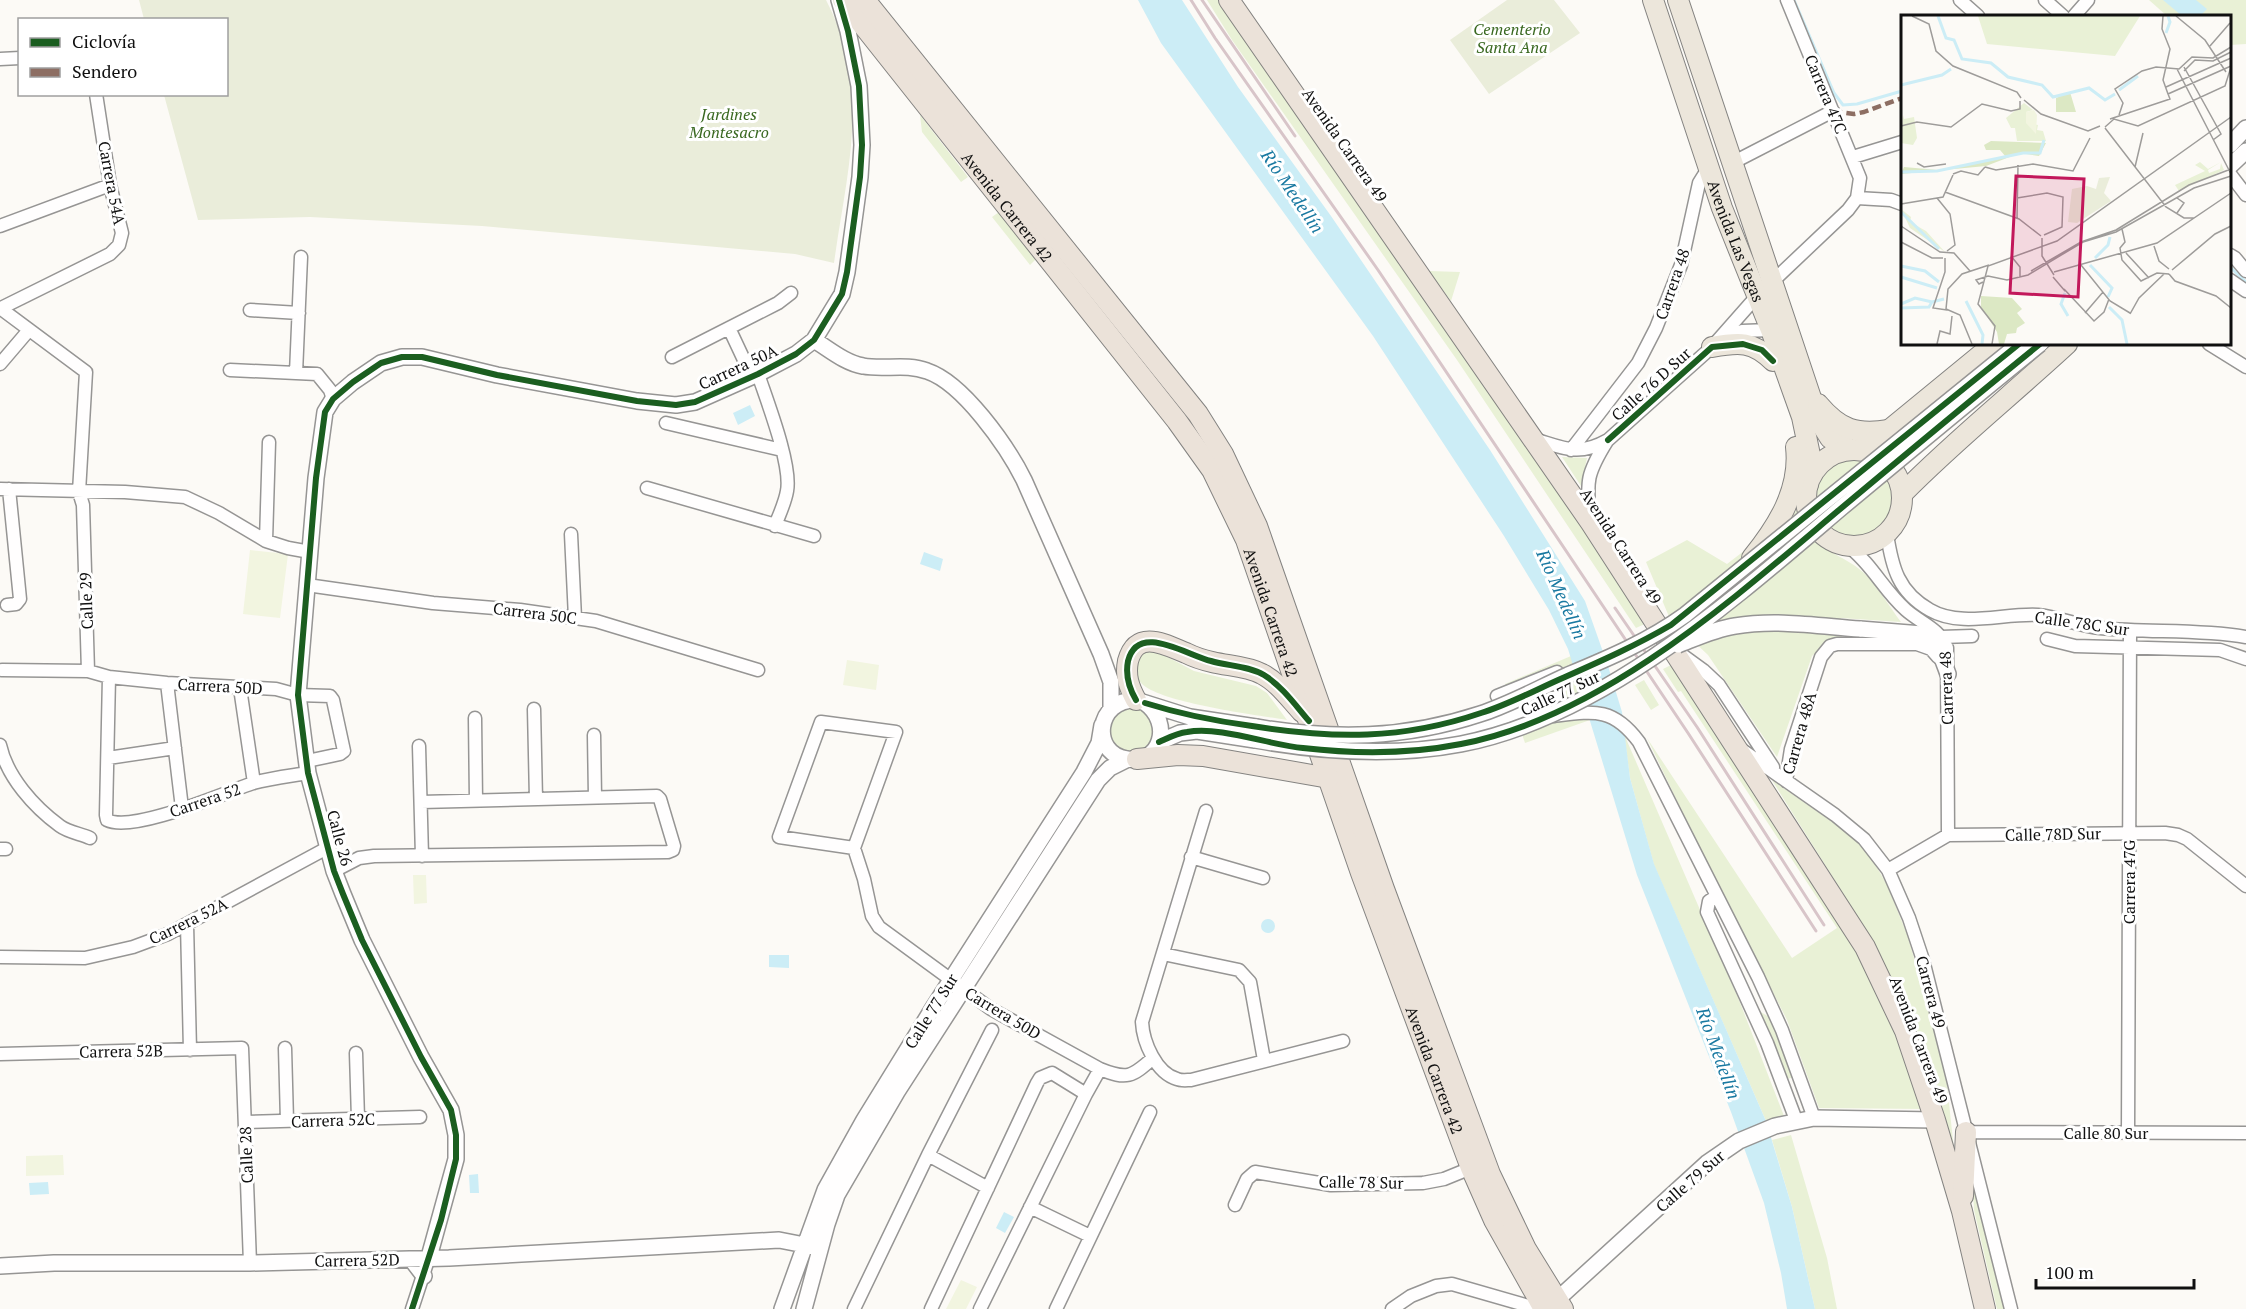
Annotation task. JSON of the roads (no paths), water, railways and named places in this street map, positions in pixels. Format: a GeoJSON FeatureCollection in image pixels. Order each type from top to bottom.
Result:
{"type":"FeatureCollection","features":[{"type":"Feature","properties":{"kind":"highway","name":"Avenida Carrera 42"},"geometry":{"type":"LineString","coordinates":[[841,0],[1177,421],[1207,463],[1223,491],[1246,540],[1375,913],[1471,1168],[1494,1220],[1553,1307]]}},
{"type":"Feature","properties":{"kind":"highway","name":"Avenida Carrera 42"},"geometry":{"type":"LineString","coordinates":[[865,0],[1207,426],[1234,475],[1257,526],[1384,889],[1490,1174],[1553,1307]]}},
{"type":"Feature","properties":{"kind":"highway","name":"Avenida Carrera 49"},"geometry":{"type":"LineString","coordinates":[[1229,0],[1591,523],[1667,650],[1736,746],[1850,921],[1877,968],[1905,1030],[1962,1211],[1985,1309]]}},
{"type":"Feature","properties":{"kind":"highway"},"geometry":{"type":"LineString","coordinates":[[910,85],[953,112]]}},
{"type":"Feature","properties":{"kind":"highway"},"geometry":{"type":"LineString","coordinates":[[1141,702],[1127,678],[1130,654],[1137,646],[1145,642],[1156,642],[1211,662],[1262,674],[1280,687],[1309,721]]}},
{"type":"Feature","properties":{"kind":"highway"},"geometry":{"type":"LineString","coordinates":[[1132,759],[1178,755],[1203,756],[1329,778]]}},
{"type":"Feature","properties":{"kind":"highway"},"geometry":{"type":"LineString","coordinates":[[1962,1211],[1966,1132]]}},
{"type":"Feature","properties":{"kind":"main road","name":"Avenida Las Vegas"},"geometry":{"type":"LineString","coordinates":[[1653,0],[1730,228],[1758,296],[1768,330]]}},
{"type":"Feature","properties":{"kind":"main road","name":"Avenida Las Vegas"},"geometry":{"type":"LineString","coordinates":[[1678,0],[1818,419],[1830,438],[1855,450]]}},
{"type":"Feature","properties":{"kind":"main road"},"geometry":{"type":"LineString","coordinates":[[1745,566],[1778,523],[1792,487],[1797,453],[1789,415],[1773,361],[1768,330]]}},
{"type":"Feature","properties":{"kind":"main road"},"geometry":{"type":"LineString","coordinates":[[1768,330],[1805,428],[1810,455],[1806,498],[1808,513],[1815,526],[1826,537],[1849,547],[1865,545],[1887,534],[1896,522],[1901,509],[1902,494],[1899,481],[1884,460],[1872,453],[1855,450],[1837,453],[1817,468],[1809,484]]}},
{"type":"Feature","properties":{"kind":"main road"},"geometry":{"type":"LineString","coordinates":[[1713,347],[1743,344],[1762,351],[1773,361]]}},
{"type":"Feature","properties":{"kind":"main road"},"geometry":{"type":"LineString","coordinates":[[1855,450],[1889,430],[1993,345]]}},
{"type":"Feature","properties":{"kind":"main road"},"geometry":{"type":"LineString","coordinates":[[1902,494],[2066,345]]}},
{"type":"Feature","properties":{"kind":"main road"},"geometry":{"type":"LineString","coordinates":[[1810,396],[1828,416],[1843,427],[1862,431],[1889,430]]}},
{"type":"Feature","properties":{"kind":"main road"},"geometry":{"type":"LineString","coordinates":[[1919,406],[1913,425],[1920,440],[1935,448],[1955,444]]}},
{"type":"Feature","properties":{"kind":"street","name":"Carrera 50A"},"geometry":{"type":"LineString","coordinates":[[333,399],[381,363],[402,357],[422,357],[508,377],[637,401],[676,405],[695,402],[755,376],[796,354],[814,340],[842,294],[860,177],[862,145],[859,86],[841,0]]}},
{"type":"Feature","properties":{"kind":"street","name":"Carrera 47C"},"geometry":{"type":"LineString","coordinates":[[1787,0],[1853,157],[1860,178],[1858,193]]}},
{"type":"Feature","properties":{"kind":"street"},"geometry":{"type":"LineString","coordinates":[[1960,0],[1977,15]]}},
{"type":"Feature","properties":{"kind":"street"},"geometry":{"type":"LineString","coordinates":[[2045,0],[2062,15]]}},
{"type":"Feature","properties":{"kind":"street"},"geometry":{"type":"LineString","coordinates":[[2075,15],[2088,0]]}},
{"type":"Feature","properties":{"kind":"street"},"geometry":{"type":"LineString","coordinates":[[0,59],[18,58]]}},
{"type":"Feature","properties":{"kind":"street","name":"Carrera 54A"},"geometry":{"type":"LineString","coordinates":[[0,308],[110,254],[118,245],[122,233],[110,184],[96,96]]}},
{"type":"Feature","properties":{"kind":"street"},"geometry":{"type":"LineString","coordinates":[[1732,163],[1833,111]]}},
{"type":"Feature","properties":{"kind":"street"},"geometry":{"type":"LineString","coordinates":[[2231,143],[2246,128]]}},
{"type":"Feature","properties":{"kind":"street"},"geometry":{"type":"LineString","coordinates":[[1853,157],[1901,142]]}},
{"type":"Feature","properties":{"kind":"street"},"geometry":{"type":"LineString","coordinates":[[2231,164],[2246,151]]}},
{"type":"Feature","properties":{"kind":"street","name":"Carrera 48"},"geometry":{"type":"LineString","coordinates":[[1571,450],[1638,363],[1656,328],[1681,266],[1699,183],[1709,167]]}},
{"type":"Feature","properties":{"kind":"street"},"geometry":{"type":"LineString","coordinates":[[2231,176],[2246,195]]}},
{"type":"Feature","properties":{"kind":"street"},"geometry":{"type":"LineString","coordinates":[[0,226],[110,184]]}},
{"type":"Feature","properties":{"kind":"street"},"geometry":{"type":"LineString","coordinates":[[1772,282],[1837,221],[1858,193],[1901,204]]}},
{"type":"Feature","properties":{"kind":"street"},"geometry":{"type":"LineString","coordinates":[[296,373],[301,257]]}},
{"type":"Feature","properties":{"kind":"street"},"geometry":{"type":"LineString","coordinates":[[2231,257],[2246,271]]}},
{"type":"Feature","properties":{"kind":"street"},"geometry":{"type":"LineString","coordinates":[[2231,281],[2246,291]]}},
{"type":"Feature","properties":{"kind":"street"},"geometry":{"type":"LineString","coordinates":[[672,357],[778,303],[791,293]]}},
{"type":"Feature","properties":{"kind":"street"},"geometry":{"type":"LineString","coordinates":[[1713,347],[1758,296]]}},
{"type":"Feature","properties":{"kind":"street"},"geometry":{"type":"LineString","coordinates":[[0,308],[29,330],[0,364]]}},
{"type":"Feature","properties":{"kind":"street"},"geometry":{"type":"LineString","coordinates":[[250,310],[299,313]]}},
{"type":"Feature","properties":{"kind":"street"},"geometry":{"type":"LineString","coordinates":[[729,328],[755,376],[782,450],[788,490],[775,526]]}},
{"type":"Feature","properties":{"kind":"street","name":"Calle 29"},"geometry":{"type":"LineString","coordinates":[[29,330],[86,372],[79,492],[83,505],[88,671]]}},
{"type":"Feature","properties":{"kind":"street"},"geometry":{"type":"LineString","coordinates":[[1713,347],[1732,334],[1768,330]]}},
{"type":"Feature","properties":{"kind":"street"},"geometry":{"type":"LineString","coordinates":[[814,340],[848,361],[863,366],[909,367],[927,371],[946,380],[993,428],[1024,480],[1101,654],[1111,682],[1112,708]]}},
{"type":"Feature","properties":{"kind":"street","name":"Calle 77 Sur"},"geometry":{"type":"LineString","coordinates":[[1159,742],[1180,733],[1197,731],[1353,737],[1417,730],[1480,714],[1652,637],[1685,615],[2018,345]]}},
{"type":"Feature","properties":{"kind":"street","name":"Calle 77 Sur"},"geometry":{"type":"LineString","coordinates":[[1141,702],[1190,717],[1330,751],[1397,751],[1468,742],[1542,718],[1607,687],[1667,650],[2039,345]]}},
{"type":"Feature","properties":{"kind":"street"},"geometry":{"type":"LineString","coordinates":[[2211,345],[2246,367]]}},
{"type":"Feature","properties":{"kind":"street","name":"Calle 76 D Sur"},"geometry":{"type":"LineString","coordinates":[[1608,440],[1713,347]]}},
{"type":"Feature","properties":{"kind":"street"},"geometry":{"type":"LineString","coordinates":[[230,370],[317,374],[326,383],[333,399]]}},
{"type":"Feature","properties":{"kind":"street","name":"Calle 26"},"geometry":{"type":"LineString","coordinates":[[333,399],[325,412],[322,425],[298,695],[308,767],[334,871],[362,940],[421,1057],[451,1110],[456,1135],[456,1159],[429,1257]]}},
{"type":"Feature","properties":{"kind":"street"},"geometry":{"type":"LineString","coordinates":[[666,423],[782,450]]}},
{"type":"Feature","properties":{"kind":"street"},"geometry":{"type":"LineString","coordinates":[[1534,439],[1571,450],[1592,448],[1608,440]]}},
{"type":"Feature","properties":{"kind":"street"},"geometry":{"type":"LineString","coordinates":[[1591,523],[1588,493],[1590,470],[1608,440]]}},
{"type":"Feature","properties":{"kind":"street"},"geometry":{"type":"LineString","coordinates":[[266,541],[269,442]]}},
{"type":"Feature","properties":{"kind":"street"},"geometry":{"type":"LineString","coordinates":[[647,488],[814,536]]}},
{"type":"Feature","properties":{"kind":"street"},"geometry":{"type":"LineString","coordinates":[[7,605],[16,604],[20,599],[4,489],[125,492],[185,497],[219,513],[266,541],[310,552]]}},
{"type":"Feature","properties":{"kind":"street"},"geometry":{"type":"LineString","coordinates":[[571,534],[574,618]]}},
{"type":"Feature","properties":{"kind":"street","name":"Calle 78C Sur"},"geometry":{"type":"LineString","coordinates":[[1887,534],[1890,561],[1899,580],[1921,604],[1941,615],[1953,617],[2036,615],[2097,628],[2246,637]]}},
{"type":"Feature","properties":{"kind":"street","name":"Carrera 48"},"geometry":{"type":"LineString","coordinates":[[1849,547],[1868,563],[1901,605],[1934,629],[1947,648],[1948,835]]}},
{"type":"Feature","properties":{"kind":"street","name":"Carrera 50C"},"geometry":{"type":"LineString","coordinates":[[307,585],[433,603],[520,610],[596,621],[758,670]]}},
{"type":"Feature","properties":{"kind":"street"},"geometry":{"type":"LineString","coordinates":[[1667,650],[1713,631],[1744,625],[1778,623],[1922,634],[1936,646],[1948,674]]}},
{"type":"Feature","properties":{"kind":"street","name":"Carrera 47G"},"geometry":{"type":"LineString","coordinates":[[2128,1133],[2130,631]]}},
{"type":"Feature","properties":{"kind":"street"},"geometry":{"type":"LineString","coordinates":[[1941,637],[1972,636]]}},
{"type":"Feature","properties":{"kind":"street","name":"Calle 78C Sur"},"geometry":{"type":"LineString","coordinates":[[2048,639],[2074,646],[2220,650],[2246,659]]}},
{"type":"Feature","properties":{"kind":"street","name":"Carrera 48A"},"geometry":{"type":"LineString","coordinates":[[1786,781],[1791,749],[1821,657],[1830,646],[1837,644],[1917,644],[1931,649],[1948,674]]}},
{"type":"Feature","properties":{"kind":"street","name":"Carrera 48A"},"geometry":{"type":"LineString","coordinates":[[1667,650],[1703,670],[1719,686],[1765,757],[1786,781]]}},
{"type":"Feature","properties":{"kind":"street"},"geometry":{"type":"LineString","coordinates":[[1497,696],[1610,652]]}},
{"type":"Feature","properties":{"kind":"street"},"geometry":{"type":"LineString","coordinates":[[2,670],[88,671],[109,677],[108,758],[175,748]]}},
{"type":"Feature","properties":{"kind":"street","name":"Calle 77 Sur"},"geometry":{"type":"LineString","coordinates":[[1335,746],[1380,744],[1440,736],[1478,727],[1559,698],[1550,675]]}},
{"type":"Feature","properties":{"kind":"street","name":"Carrera 50D"},"geometry":{"type":"LineString","coordinates":[[109,677],[167,683],[276,689],[298,695],[330,696],[333,700],[343,744],[344,751],[340,754]]}},
{"type":"Feature","properties":{"kind":"street"},"geometry":{"type":"LineString","coordinates":[[167,683],[182,808]]}},
{"type":"Feature","properties":{"kind":"street"},"geometry":{"type":"LineString","coordinates":[[240,688],[254,783]]}},
{"type":"Feature","properties":{"kind":"street"},"geometry":{"type":"LineString","coordinates":[[1127,700],[1141,702],[1158,716],[1161,733],[1154,750],[1132,759],[1111,751],[1102,735],[1102,725],[1105,716],[1112,708],[1127,700]]}},
{"type":"Feature","properties":{"kind":"street"},"geometry":{"type":"LineString","coordinates":[[534,710],[536,799]]}},
{"type":"Feature","properties":{"kind":"street"},"geometry":{"type":"LineString","coordinates":[[1542,718],[1596,712],[1606,714],[1621,721],[1639,741],[1771,1005],[1814,1118]]}},
{"type":"Feature","properties":{"kind":"street"},"geometry":{"type":"LineString","coordinates":[[476,718],[476,801]]}},
{"type":"Feature","properties":{"kind":"street"},"geometry":{"type":"LineString","coordinates":[[821,722],[896,732],[854,848],[779,837],[821,722]]}},
{"type":"Feature","properties":{"kind":"street","name":"Calle 77 Sur"},"geometry":{"type":"LineString","coordinates":[[804,1309],[837,1195],[957,984],[1084,772],[1099,743],[1102,725]]}},
{"type":"Feature","properties":{"kind":"street"},"geometry":{"type":"LineString","coordinates":[[594,735],[595,797]]}},
{"type":"Feature","properties":{"kind":"street"},"geometry":{"type":"LineString","coordinates":[[0,745],[13,776],[22,790],[61,827],[90,838]]}},
{"type":"Feature","properties":{"kind":"street"},"geometry":{"type":"LineString","coordinates":[[419,746],[422,856]]}},
{"type":"Feature","properties":{"kind":"street","name":"Carrera 49"},"geometry":{"type":"LineString","coordinates":[[1736,746],[1835,814],[1864,839],[1888,870],[1909,918],[1923,960],[2011,1309]]}},
{"type":"Feature","properties":{"kind":"street","name":"Carrera 52"},"geometry":{"type":"LineString","coordinates":[[108,758],[105,815],[111,822],[127,823],[172,812],[308,767],[340,754]]}},
{"type":"Feature","properties":{"kind":"street","name":"Calle 77 Sur"},"geometry":{"type":"LineString","coordinates":[[782,1309],[825,1190],[864,1119],[1098,780],[1110,768],[1132,759]]}},
{"type":"Feature","properties":{"kind":"street"},"geometry":{"type":"LineString","coordinates":[[334,871],[367,856],[668,852],[673,850],[674,846],[660,799],[657,796],[421,802]]}},
{"type":"Feature","properties":{"kind":"street"},"geometry":{"type":"LineString","coordinates":[[1206,811],[1142,1022],[1145,1042],[1153,1058],[1170,1076],[1179,1080],[1191,1080],[1343,1041]]}},
{"type":"Feature","properties":{"kind":"street","name":"Calle 78D Sur"},"geometry":{"type":"LineString","coordinates":[[1888,870],[1948,835],[2130,833],[2178,835],[2196,845],[2246,886]]}},
{"type":"Feature","properties":{"kind":"street","name":"Carrera 52A"},"geometry":{"type":"LineString","coordinates":[[0,957],[85,958],[168,934],[329,847]]}},
{"type":"Feature","properties":{"kind":"street","name":"Carrera 50D"},"geometry":{"type":"LineString","coordinates":[[854,848],[872,916],[879,927],[991,1009],[1100,1069],[1118,1076],[1128,1076],[1138,1072],[1153,1058]]}},
{"type":"Feature","properties":{"kind":"street"},"geometry":{"type":"LineString","coordinates":[[1191,857],[1263,878]]}},
{"type":"Feature","properties":{"kind":"street"},"geometry":{"type":"LineString","coordinates":[[1717,896],[1709,901],[1707,912],[1752,1008],[1796,1120]]}},
{"type":"Feature","properties":{"kind":"street"},"geometry":{"type":"LineString","coordinates":[[187,924],[190,1050]]}},
{"type":"Feature","properties":{"kind":"street"},"geometry":{"type":"LineString","coordinates":[[1163,954],[1239,970],[1245,975],[1250,982],[1264,1060]]}},
{"type":"Feature","properties":{"kind":"street"},"geometry":{"type":"LineString","coordinates":[[854,1309],[928,1155],[992,1030]]}},
{"type":"Feature","properties":{"kind":"street","name":"Carrera 52B"},"geometry":{"type":"LineString","coordinates":[[0,1054],[242,1048]]}},
{"type":"Feature","properties":{"kind":"street","name":"Calle 28"},"geometry":{"type":"LineString","coordinates":[[242,1048],[250,1263]]}},
{"type":"Feature","properties":{"kind":"street"},"geometry":{"type":"LineString","coordinates":[[285,1048],[287,1121]]}},
{"type":"Feature","properties":{"kind":"street"},"geometry":{"type":"LineString","coordinates":[[356,1053],[358,1119]]}},
{"type":"Feature","properties":{"kind":"street"},"geometry":{"type":"LineString","coordinates":[[980,1309],[1100,1069]]}},
{"type":"Feature","properties":{"kind":"street"},"geometry":{"type":"LineString","coordinates":[[931,1309],[1040,1078],[1052,1073],[1086,1094]]}},
{"type":"Feature","properties":{"kind":"street"},"geometry":{"type":"LineString","coordinates":[[1783,1085],[1793,1084],[1800,1080]]}},
{"type":"Feature","properties":{"kind":"street"},"geometry":{"type":"LineString","coordinates":[[1056,1309],[1150,1112]]}},
{"type":"Feature","properties":{"kind":"street","name":"Carrera 52C"},"geometry":{"type":"LineString","coordinates":[[245,1122],[420,1118]]}},
{"type":"Feature","properties":{"kind":"street","name":"Calle 79 Sur"},"geometry":{"type":"LineString","coordinates":[[1553,1307],[1723,1151],[1739,1141],[1775,1126],[1814,1118],[1935,1120]]}},
{"type":"Feature","properties":{"kind":"street","name":"Calle 80 Sur"},"geometry":{"type":"LineString","coordinates":[[1966,1132],[2246,1133]]}},
{"type":"Feature","properties":{"kind":"street"},"geometry":{"type":"LineString","coordinates":[[928,1155],[988,1188]]}},
{"type":"Feature","properties":{"kind":"street","name":"Calle 78 Sur"},"geometry":{"type":"LineString","coordinates":[[1234,1205],[1247,1179],[1255,1172],[1331,1185],[1422,1183],[1444,1179],[1471,1168]]}},
{"type":"Feature","properties":{"kind":"street"},"geometry":{"type":"LineString","coordinates":[[1030,1207],[1090,1236]]}},
{"type":"Feature","properties":{"kind":"street"},"geometry":{"type":"LineString","coordinates":[[435,1239],[449,1258]]}},
{"type":"Feature","properties":{"kind":"street","name":"Carrera 52D"},"geometry":{"type":"LineString","coordinates":[[0,1266],[54,1263],[250,1263],[449,1258],[771,1241],[820,1248]]}},
{"type":"Feature","properties":{"kind":"street"},"geometry":{"type":"LineString","coordinates":[[412,1309],[429,1257]]}},
{"type":"Feature","properties":{"kind":"street"},"geometry":{"type":"LineString","coordinates":[[411,1258],[423,1276]]}},
{"type":"Feature","properties":{"kind":"street"},"geometry":{"type":"LineString","coordinates":[[1392,1309],[1411,1296],[1436,1286],[1452,1284],[1539,1309]]}},
{"type":"Feature","properties":{"kind":"street"},"geometry":{"type":"LineString","coordinates":[[1503,1300],[1514,1309]]}},
{"type":"Feature","properties":{"kind":"water","name":"Río Medellín"},"geometry":{"type":"Polygon","coordinates":[[[1138,0],[1182,0],[1238,87],[1331,216],[1490,450],[1585,601],[1622,712],[1630,778],[1654,864],[1766,1121],[1792,1207],[1815,1309],[1787,1309],[1764,1203],[1731,1112],[1637,875],[1568,649],[1549,610],[1504,536],[1373,336],[1161,43],[1138,0]]]}},
{"type":"Feature","properties":{"kind":"water"},"geometry":{"type":"Polygon","coordinates":[[[2163,0],[2196,0],[2207,9],[2201,15],[2181,15],[2163,0]]]}},
{"type":"Feature","properties":{"kind":"water"},"geometry":{"type":"Polygon","coordinates":[[[750,405],[755,416],[738,425],[733,413],[750,405]]]}},
{"type":"Feature","properties":{"kind":"water"},"geometry":{"type":"Polygon","coordinates":[[[924,552],[943,559],[940,571],[920,564],[924,552]]]}},
{"type":"Feature","properties":{"kind":"water"},"geometry":{"type":"Polygon","coordinates":[[[1268,919],[1273,921],[1275,926],[1273,931],[1268,933],[1263,931],[1261,926],[1263,921],[1268,919]]]}},
{"type":"Feature","properties":{"kind":"water"},"geometry":{"type":"Polygon","coordinates":[[[769,955],[789,955],[789,968],[769,967],[769,955]]]}},
{"type":"Feature","properties":{"kind":"water"},"geometry":{"type":"Polygon","coordinates":[[[478,1174],[479,1193],[470,1193],[469,1175],[478,1174]]]}},
{"type":"Feature","properties":{"kind":"water"},"geometry":{"type":"Polygon","coordinates":[[[48,1182],[49,1194],[30,1195],[29,1183],[48,1182]]]}},
{"type":"Feature","properties":{"kind":"water"},"geometry":{"type":"Polygon","coordinates":[[[1004,1212],[1014,1217],[1005,1233],[996,1228],[1004,1212]]]}},
{"type":"Feature","properties":{"kind":"waterway"},"geometry":{"type":"LineString","coordinates":[[1794,0],[1834,93],[1843,105],[1857,104],[1901,91]]}},
{"type":"Feature","properties":{"kind":"waterway"},"geometry":{"type":"LineString","coordinates":[[2231,268],[2246,282]]}},
{"type":"Feature","properties":{"kind":"railway"},"geometry":{"type":"LineString","coordinates":[[1191,0],[1215,38],[1378,270],[1688,733],[1816,931]]}},
{"type":"Feature","properties":{"kind":"railway"},"geometry":{"type":"LineString","coordinates":[[1202,0],[1295,136]]}},
{"type":"Feature","properties":{"kind":"railway"},"geometry":{"type":"LineString","coordinates":[[1615,608],[1697,727],[1824,925]]}},
{"type":"Feature","properties":{"kind":"park label","name":"Cementerio Santa Ana"},"geometry":{"type":"Point","coordinates":[1512,38]}},
{"type":"Feature","properties":{"kind":"park label","name":"Jardines Montesacro"},"geometry":{"type":"Point","coordinates":[729,123]}}]}
